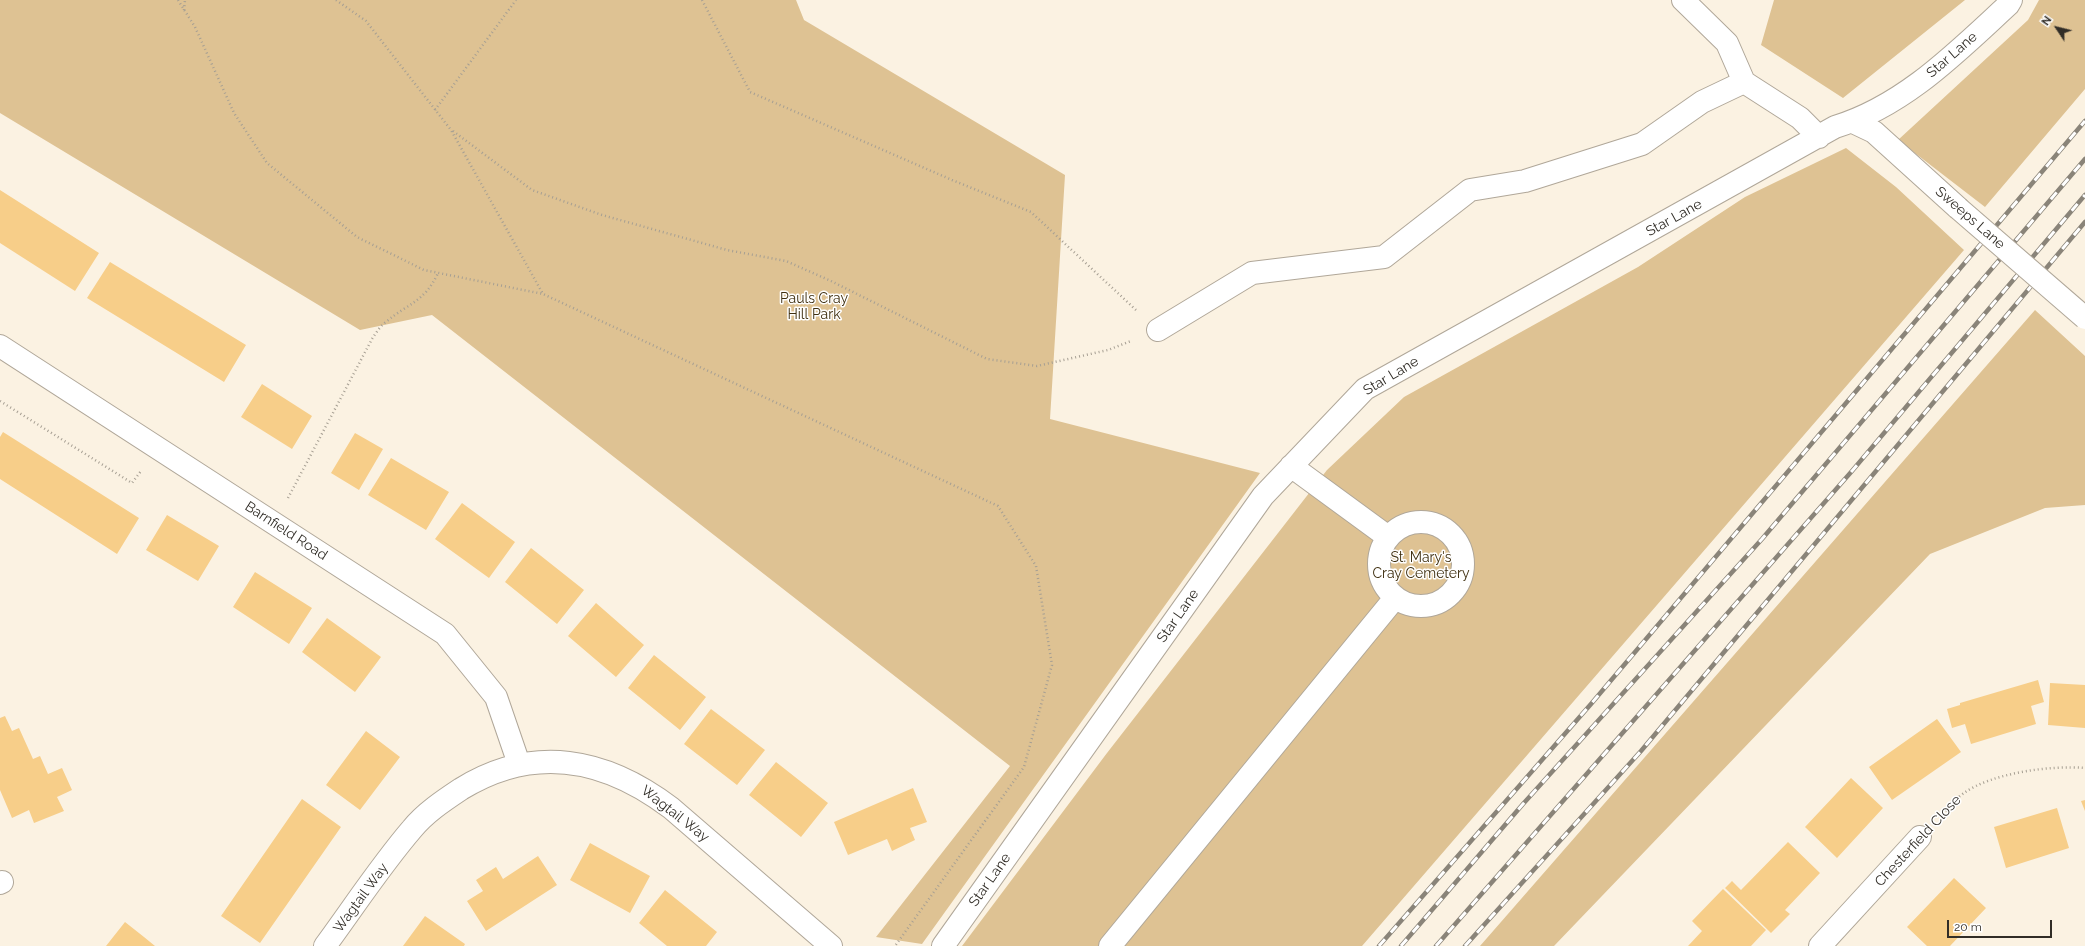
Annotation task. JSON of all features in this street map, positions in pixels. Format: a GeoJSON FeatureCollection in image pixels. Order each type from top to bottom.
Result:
{"type":"FeatureCollection","features":[{"type":"Feature","properties":{"kind":"street"},"geometry":{"type":"LineString","coordinates":[[1683,0],[1727,43],[1744,82],[1800,118],[1819,137]]}},
{"type":"Feature","properties":{"kind":"street","name":"Star Lane"},"geometry":{"type":"LineString","coordinates":[[944,946],[1263,496],[1365,389],[1835,127],[1854,122],[1910,90],[1945,64],[2008,5],[2011,0]]}},
{"type":"Feature","properties":{"kind":"street"},"geometry":{"type":"LineString","coordinates":[[1158,330],[1252,273],[1311,264],[1384,257],[1470,190],[1525,181],[1642,144],[1702,102],[1744,82]]}},
{"type":"Feature","properties":{"kind":"street","name":"Sweeps Lane"},"geometry":{"type":"LineString","coordinates":[[1854,122],[1874,132],[1958,208],[2085,318]]}},
{"type":"Feature","properties":{"kind":"street","name":"Barnfield Road"},"geometry":{"type":"LineString","coordinates":[[0,346],[445,634],[496,697],[519,764]]}},
{"type":"Feature","properties":{"kind":"street"},"geometry":{"type":"LineString","coordinates":[[1291,466],[1388,537]]}},
{"type":"Feature","properties":{"kind":"street"},"geometry":{"type":"LineString","coordinates":[[1412,522],[1426,522],[1440,526],[1452,534],[1459,546],[1463,560],[1462,574],[1457,587],[1447,598],[1435,605],[1421,607],[1407,605],[1394,598],[1385,588],[1379,569],[1381,549],[1388,537],[1399,528],[1412,522]]}},
{"type":"Feature","properties":{"kind":"street"},"geometry":{"type":"LineString","coordinates":[[1110,946],[1394,598]]}},
{"type":"Feature","properties":{"kind":"street","name":"Wagtail Way"},"geometry":{"type":"LineString","coordinates":[[325,946],[412,828],[439,803],[482,776],[519,764],[550,761],[591,766],[629,780],[648,791],[671,808],[831,946]]}},
{"type":"Feature","properties":{"kind":"street","name":"Chesterfield Close"},"geometry":{"type":"LineString","coordinates":[[1820,946],[1920,837]]}},
{"type":"Feature","properties":{"kind":"path"},"geometry":{"type":"LineString","coordinates":[[178,0],[195,28],[234,112],[267,163],[357,237],[424,270],[542,294],[998,506],[1036,566],[1052,665],[1024,767],[895,946]]}},
{"type":"Feature","properties":{"kind":"path"},"geometry":{"type":"LineString","coordinates":[[184,10],[185,0]]}},
{"type":"Feature","properties":{"kind":"path"},"geometry":{"type":"LineString","coordinates":[[336,0],[366,21],[451,130],[542,294]]}},
{"type":"Feature","properties":{"kind":"path"},"geometry":{"type":"LineString","coordinates":[[435,110],[516,0]]}},
{"type":"Feature","properties":{"kind":"path"},"geometry":{"type":"LineString","coordinates":[[451,130],[532,190],[602,215],[726,250],[786,261],[831,281],[987,359],[1037,366],[1108,350],[1158,330],[1031,212],[952,180],[750,92],[702,0]]}},
{"type":"Feature","properties":{"kind":"path"},"geometry":{"type":"LineString","coordinates":[[295,486],[372,339],[385,322],[410,306],[431,289],[438,273]]}},
{"type":"Feature","properties":{"kind":"path"},"geometry":{"type":"LineString","coordinates":[[0,401],[132,483]]}},
{"type":"Feature","properties":{"kind":"path","name":"Chesterfield Close"},"geometry":{"type":"LineString","coordinates":[[1920,837],[1964,793],[2002,775],[2068,766],[2085,768]]}},
{"type":"Feature","properties":{"kind":"green space","name":"Pauls Cray Hill Park"},"geometry":{"type":"Polygon","coordinates":[[[0,0],[796,0],[804,20],[1065,175],[1050,419],[1260,473],[922,944],[876,937],[1010,766],[432,315],[360,330],[0,113],[0,0]]]}},
{"type":"Feature","properties":{"kind":"green space"},"geometry":{"type":"Polygon","coordinates":[[[1774,0],[1965,0],[1843,98],[1761,45],[1774,0]]]}},
{"type":"Feature","properties":{"kind":"green space"},"geometry":{"type":"Polygon","coordinates":[[[2039,0],[2085,0],[2085,89],[1985,207],[1898,140],[2028,20],[2039,0]]]}},
{"type":"Feature","properties":{"kind":"green space","name":"St. Mary's Cray Cemetery"},"geometry":{"type":"Polygon","coordinates":[[[1846,148],[1896,187],[1964,250],[1362,946],[962,946],[1107,753],[1327,470],[1404,397],[1638,267],[1745,197],[1846,148]]]}},
{"type":"Feature","properties":{"kind":"green space"},"geometry":{"type":"Polygon","coordinates":[[[2035,310],[2085,356],[2085,505],[2045,508],[1930,554],[1554,946],[1480,946],[2035,310]]]}},
{"type":"Feature","properties":{"kind":"building"},"geometry":{"type":"Polygon","coordinates":[[[0,190],[99,253],[75,291],[0,243],[0,190]]]}},
{"type":"Feature","properties":{"kind":"building"},"geometry":{"type":"Polygon","coordinates":[[[110,262],[246,345],[224,382],[87,298],[110,262]]]}},
{"type":"Feature","properties":{"kind":"building"},"geometry":{"type":"Polygon","coordinates":[[[262,384],[312,416],[292,449],[241,417],[262,384]]]}},
{"type":"Feature","properties":{"kind":"building"},"geometry":{"type":"Polygon","coordinates":[[[3,432],[139,518],[117,554],[0,479],[0,437],[3,432]]]}},
{"type":"Feature","properties":{"kind":"building"},"geometry":{"type":"Polygon","coordinates":[[[355,433],[383,449],[359,490],[331,473],[355,433]]]}},
{"type":"Feature","properties":{"kind":"building"},"geometry":{"type":"Polygon","coordinates":[[[391,458],[449,492],[426,530],[368,495],[391,458]]]}},
{"type":"Feature","properties":{"kind":"building"},"geometry":{"type":"Polygon","coordinates":[[[462,503],[515,542],[489,578],[435,539],[462,503]]]}},
{"type":"Feature","properties":{"kind":"building"},"geometry":{"type":"Polygon","coordinates":[[[167,515],[219,546],[198,581],[146,550],[167,515]]]}},
{"type":"Feature","properties":{"kind":"building"},"geometry":{"type":"Polygon","coordinates":[[[531,548],[584,590],[557,624],[505,582],[531,548]]]}},
{"type":"Feature","properties":{"kind":"building"},"geometry":{"type":"Polygon","coordinates":[[[255,572],[312,608],[289,644],[233,607],[255,572]]]}},
{"type":"Feature","properties":{"kind":"building"},"geometry":{"type":"Polygon","coordinates":[[[596,603],[644,645],[616,677],[568,636],[596,603]]]}},
{"type":"Feature","properties":{"kind":"building"},"geometry":{"type":"Polygon","coordinates":[[[327,618],[381,657],[355,692],[302,652],[327,618]]]}},
{"type":"Feature","properties":{"kind":"building"},"geometry":{"type":"Polygon","coordinates":[[[654,655],[706,697],[680,730],[628,688],[654,655]]]}},
{"type":"Feature","properties":{"kind":"building"},"geometry":{"type":"Polygon","coordinates":[[[2038,680],[2044,702],[2031,706],[2036,724],[1971,744],[1965,724],[1952,728],[1947,709],[1960,705],[1960,703],[2038,680]]]}},
{"type":"Feature","properties":{"kind":"building"},"geometry":{"type":"Polygon","coordinates":[[[2050,683],[2085,685],[2085,728],[2048,725],[2050,683]]]}},
{"type":"Feature","properties":{"kind":"building"},"geometry":{"type":"Polygon","coordinates":[[[711,709],[765,750],[737,785],[684,744],[711,709]]]}},
{"type":"Feature","properties":{"kind":"building"},"geometry":{"type":"Polygon","coordinates":[[[5,716],[12,731],[19,728],[33,759],[40,756],[48,774],[62,768],[72,790],[57,797],[64,811],[34,823],[29,810],[12,818],[0,790],[0,718],[5,716]]]}},
{"type":"Feature","properties":{"kind":"building"},"geometry":{"type":"Polygon","coordinates":[[[1937,719],[1961,752],[1892,800],[1869,767],[1937,719]]]}},
{"type":"Feature","properties":{"kind":"building"},"geometry":{"type":"Polygon","coordinates":[[[366,731],[400,757],[360,810],[326,785],[366,731]]]}},
{"type":"Feature","properties":{"kind":"building"},"geometry":{"type":"Polygon","coordinates":[[[776,762],[828,803],[801,837],[749,795],[776,762]]]}},
{"type":"Feature","properties":{"kind":"building"},"geometry":{"type":"Polygon","coordinates":[[[1851,778],[1883,808],[1837,858],[1805,827],[1851,778]]]}},
{"type":"Feature","properties":{"kind":"building"},"geometry":{"type":"Polygon","coordinates":[[[913,788],[927,822],[910,828],[915,840],[892,851],[887,839],[848,855],[834,822],[913,788]]]}},
{"type":"Feature","properties":{"kind":"building"},"geometry":{"type":"Polygon","coordinates":[[[302,799],[341,827],[260,943],[221,916],[302,799]]]}},
{"type":"Feature","properties":{"kind":"building"},"geometry":{"type":"Polygon","coordinates":[[[2085,800],[2085,811],[2081,801],[2085,800]]]}},
{"type":"Feature","properties":{"kind":"building"},"geometry":{"type":"Polygon","coordinates":[[[2057,808],[2069,848],[2006,868],[1994,827],[2057,808]]]}},
{"type":"Feature","properties":{"kind":"building"},"geometry":{"type":"Polygon","coordinates":[[[1788,842],[1820,873],[1785,910],[1790,914],[1771,933],[1725,888],[1732,881],[1741,890],[1788,842]]]}},
{"type":"Feature","properties":{"kind":"building"},"geometry":{"type":"Polygon","coordinates":[[[590,843],[650,876],[630,913],[570,880],[590,843]]]}},
{"type":"Feature","properties":{"kind":"building"},"geometry":{"type":"Polygon","coordinates":[[[538,856],[557,885],[486,931],[467,901],[483,891],[476,880],[496,867],[503,879],[538,856]]]}},
{"type":"Feature","properties":{"kind":"building"},"geometry":{"type":"Polygon","coordinates":[[[1954,878],[1986,908],[1950,946],[1927,946],[1907,927],[1954,878]]]}},
{"type":"Feature","properties":{"kind":"building"},"geometry":{"type":"Polygon","coordinates":[[[1723,889],[1766,930],[1751,946],[1688,946],[1702,931],[1692,921],[1723,889]]]}},
{"type":"Feature","properties":{"kind":"building"},"geometry":{"type":"Polygon","coordinates":[[[665,890],[717,932],[706,946],[667,946],[639,923],[665,890]]]}},
{"type":"Feature","properties":{"kind":"building"},"geometry":{"type":"Polygon","coordinates":[[[425,916],[465,944],[464,946],[403,946],[425,916]]]}},
{"type":"Feature","properties":{"kind":"building"},"geometry":{"type":"Polygon","coordinates":[[[125,922],[144,937],[155,946],[106,946],[125,922]]]}},
{"type":"Feature","properties":{"kind":"railway"},"geometry":{"type":"LineString","coordinates":[[1379,946],[1591,704],[2085,121]]}},
{"type":"Feature","properties":{"kind":"railway"},"geometry":{"type":"LineString","coordinates":[[1401,946],[1523,804],[1762,539],[2085,159]]}},
{"type":"Feature","properties":{"kind":"railway"},"geometry":{"type":"LineString","coordinates":[[1436,946],[1852,471],[2085,195]]}},
{"type":"Feature","properties":{"kind":"railway"},"geometry":{"type":"LineString","coordinates":[[1465,946],[1641,751],[2085,222]]}}]}
